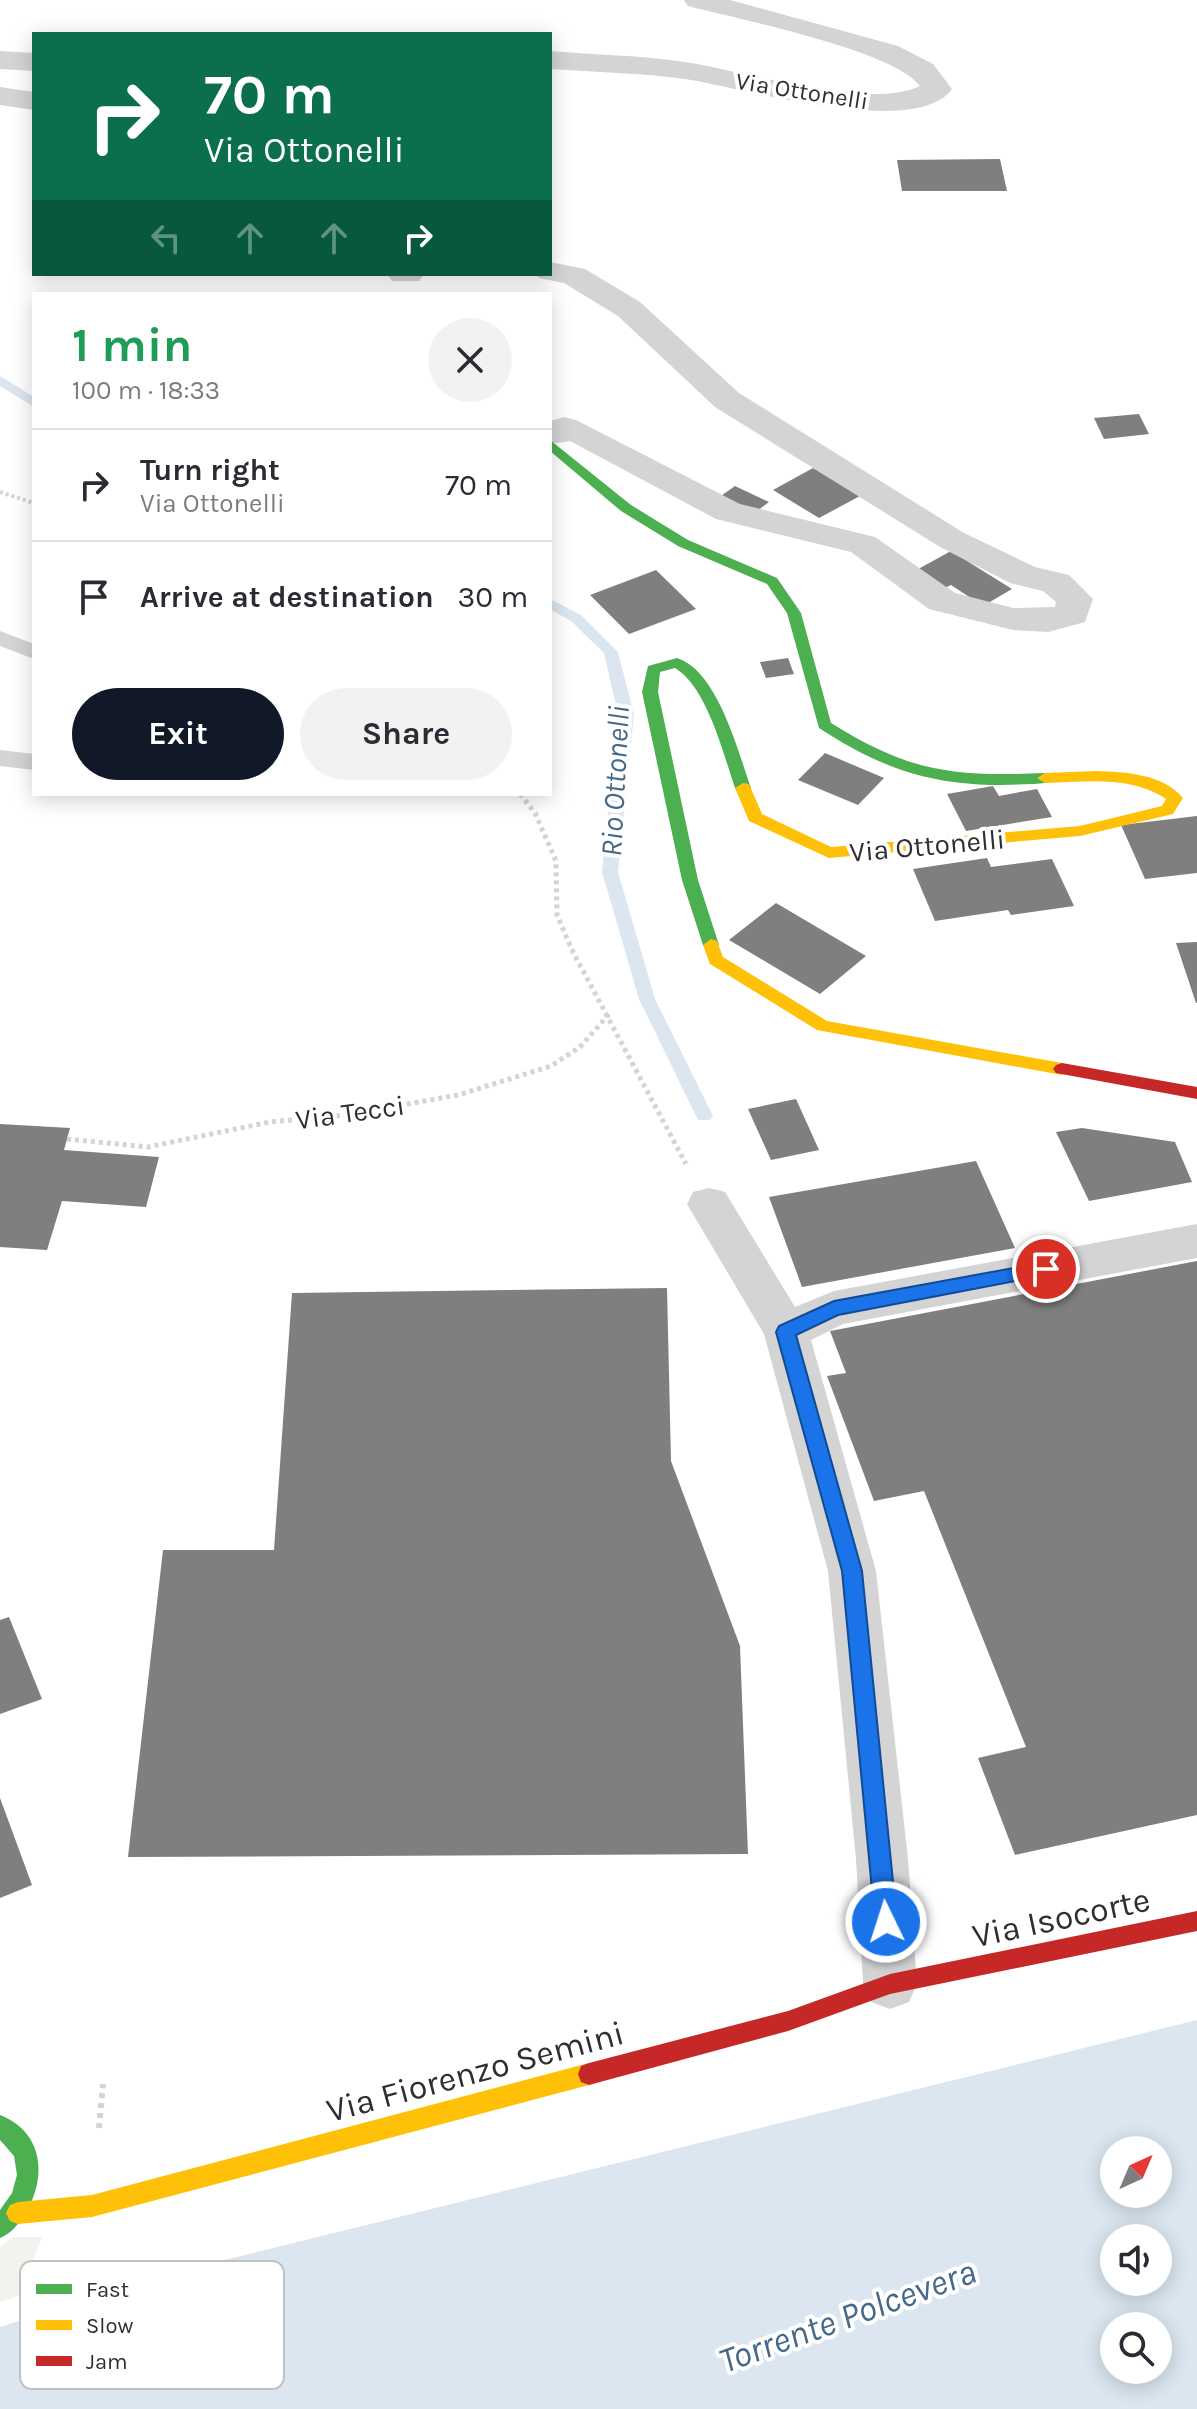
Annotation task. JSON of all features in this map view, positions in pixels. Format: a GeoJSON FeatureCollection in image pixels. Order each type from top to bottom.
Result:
{"type":"FeatureCollection","features":[{"type":"Feature","properties":{"kind":"street","name":"Via Ottonelli"},"geometry":{"type":"LineString","coordinates":[[552,60],[683,70],[861,103],[907,103],[937,89],[923,70],[888,52],[698,0]]}},
{"type":"Feature","properties":{"kind":"street"},"geometry":{"type":"LineString","coordinates":[[0,60],[32,62]]}},
{"type":"Feature","properties":{"kind":"street"},"geometry":{"type":"LineString","coordinates":[[0,96],[32,101]]}},
{"type":"Feature","properties":{"kind":"street"},"geometry":{"type":"LineString","coordinates":[[552,271],[574,276],[629,309],[727,400],[952,540],[1023,575],[1056,583],[1075,599],[1072,614],[1048,621],[1013,619],[942,601],[863,544],[728,512],[582,434],[564,427],[552,433]]}},
{"type":"Feature","properties":{"kind":"street","name":"Via Ottonelli"},"geometry":{"type":"LineString","coordinates":[[552,446],[626,508],[683,543],[772,581],[794,613],[824,725],[863,752],[924,776],[988,781],[1100,776],[1157,783],[1175,798],[1167,810],[1080,831],[829,853],[755,817],[703,687],[691,667],[674,661],[653,669],[650,692],[690,880],[716,960],[823,1026],[1197,1093]]}},
{"type":"Feature","properties":{"kind":"street"},"geometry":{"type":"LineString","coordinates":[[709,1204],[786,1332],[852,1571],[882,1859],[890,1984]]}},
{"type":"Feature","properties":{"kind":"street"},"geometry":{"type":"LineString","coordinates":[[786,1332],[834,1308],[1197,1241]]}},
{"type":"Feature","properties":{"kind":"street","name":"Via Isocorte"},"geometry":{"type":"LineString","coordinates":[[890,1984],[1197,1921]]}},
{"type":"Feature","properties":{"kind":"street","name":"Via Fiorenzo Semini"},"geometry":{"type":"LineString","coordinates":[[18,2213],[73,2209],[788,2021],[890,1984]]}},
{"type":"Feature","properties":{"kind":"street"},"geometry":{"type":"LineString","coordinates":[[0,2126],[12,2132],[28,2154],[30,2182],[18,2213],[0,2227]]}},
{"type":"Feature","properties":{"kind":"street"},"geometry":{"type":"LineString","coordinates":[[30,2182],[73,2209]]}},
{"type":"Feature","properties":{"kind":"lane"},"geometry":{"type":"LineString","coordinates":[[0,638],[32,651]]}},
{"type":"Feature","properties":{"kind":"lane"},"geometry":{"type":"LineString","coordinates":[[0,758],[32,762]]}},
{"type":"Feature","properties":{"kind":"path"},"geometry":{"type":"LineString","coordinates":[[0,492],[32,502]]}},
{"type":"Feature","properties":{"kind":"path"},"geometry":{"type":"LineString","coordinates":[[522,796],[535,813],[556,861],[557,915],[573,952],[709,1204]]}},
{"type":"Feature","properties":{"kind":"path","name":"Via Tecci"},"geometry":{"type":"LineString","coordinates":[[67,1139],[148,1147],[270,1122],[346,1115],[458,1095],[551,1066],[580,1047],[609,1014]]}},
{"type":"Feature","properties":{"kind":"path"},"geometry":{"type":"LineString","coordinates":[[99,2128],[103,2084]]}},
{"type":"Feature","properties":{"kind":"shaded area"},"geometry":{"type":"Polygon","coordinates":[[[13,2237],[42,2237],[33,2261],[20,2261],[19,2296],[0,2302],[0,2247],[13,2237]]]}},
{"type":"Feature","properties":{"kind":"water","name":"Torrente Polcevera"},"geometry":{"type":"Polygon","coordinates":[[[1197,2020],[1197,2409],[0,2409],[0,2327],[20,2321],[20,2389],[284,2389],[284,2261],[221,2261],[1197,2020]]]}},
{"type":"Feature","properties":{"kind":"building"},"geometry":{"type":"Polygon","coordinates":[[[1000,159],[1007,191],[902,191],[897,160],[1000,159]]]}},
{"type":"Feature","properties":{"kind":"building"},"geometry":{"type":"Polygon","coordinates":[[[1139,414],[1149,434],[1104,439],[1094,418],[1139,414]]]}},
{"type":"Feature","properties":{"kind":"building"},"geometry":{"type":"Polygon","coordinates":[[[813,468],[860,496],[819,518],[773,490],[813,468]]]}},
{"type":"Feature","properties":{"kind":"building"},"geometry":{"type":"Polygon","coordinates":[[[735,486],[769,502],[753,514],[718,498],[735,486]]]}},
{"type":"Feature","properties":{"kind":"building"},"geometry":{"type":"Polygon","coordinates":[[[951,551],[1012,589],[983,606],[951,585],[939,591],[911,573],[951,551]]]}},
{"type":"Feature","properties":{"kind":"building"},"geometry":{"type":"Polygon","coordinates":[[[656,570],[696,609],[629,634],[590,595],[656,570]]]}},
{"type":"Feature","properties":{"kind":"building"},"geometry":{"type":"Polygon","coordinates":[[[788,658],[794,674],[766,678],[760,662],[788,658]]]}},
{"type":"Feature","properties":{"kind":"building"},"geometry":{"type":"Polygon","coordinates":[[[825,753],[884,778],[858,805],[798,780],[825,753]]]}},
{"type":"Feature","properties":{"kind":"building"},"geometry":{"type":"Polygon","coordinates":[[[993,786],[999,796],[1037,789],[1052,817],[966,831],[947,794],[993,786]]]}},
{"type":"Feature","properties":{"kind":"building"},"geometry":{"type":"Polygon","coordinates":[[[1197,816],[1197,873],[1145,879],[1121,825],[1197,816]]]}},
{"type":"Feature","properties":{"kind":"building"},"geometry":{"type":"Polygon","coordinates":[[[987,858],[991,867],[1052,859],[1074,906],[1011,915],[1008,910],[935,921],[913,869],[987,858]]]}},
{"type":"Feature","properties":{"kind":"building"},"geometry":{"type":"Polygon","coordinates":[[[776,903],[866,956],[820,994],[729,940],[776,903]]]}},
{"type":"Feature","properties":{"kind":"building"},"geometry":{"type":"Polygon","coordinates":[[[1197,942],[1197,1003],[1196,1003],[1176,943],[1197,942]]]}},
{"type":"Feature","properties":{"kind":"building"},"geometry":{"type":"Polygon","coordinates":[[[796,1099],[819,1150],[771,1160],[748,1109],[796,1099]]]}},
{"type":"Feature","properties":{"kind":"building"},"geometry":{"type":"Polygon","coordinates":[[[0,1124],[70,1128],[64,1150],[159,1157],[146,1207],[62,1201],[47,1250],[0,1247],[0,1124]]]}},
{"type":"Feature","properties":{"kind":"building"},"geometry":{"type":"Polygon","coordinates":[[[1082,1128],[1175,1142],[1192,1182],[1089,1201],[1056,1132],[1082,1128]]]}},
{"type":"Feature","properties":{"kind":"building"},"geometry":{"type":"Polygon","coordinates":[[[976,1161],[1015,1248],[802,1287],[769,1197],[976,1161]]]}},
{"type":"Feature","properties":{"kind":"building"},"geometry":{"type":"Polygon","coordinates":[[[1197,1261],[1197,1815],[1015,1855],[978,1758],[1026,1747],[924,1491],[874,1501],[827,1376],[846,1373],[830,1331],[1197,1261]]]}},
{"type":"Feature","properties":{"kind":"building"},"geometry":{"type":"Polygon","coordinates":[[[667,1288],[671,1461],[740,1646],[748,1854],[128,1857],[163,1550],[274,1550],[292,1293],[667,1288]]]}},
{"type":"Feature","properties":{"kind":"building"},"geometry":{"type":"Polygon","coordinates":[[[9,1617],[42,1699],[0,1714],[0,1620],[9,1617]]]}},
{"type":"Feature","properties":{"kind":"building"},"geometry":{"type":"Polygon","coordinates":[[[0,1798],[32,1885],[0,1898],[0,1798]]]}},
{"type":"Feature","properties":{"kind":"waterway","name":"Rio Ottonelli"},"geometry":{"type":"LineString","coordinates":[[0,380],[32,402]]}},
{"type":"Feature","properties":{"kind":"waterway","name":"Rio Ottonelli"},"geometry":{"type":"LineString","coordinates":[[552,604],[576,618],[611,652],[626,714],[610,872],[647,999],[704,1116]]}},
{"type":"Feature","properties":{"kind":"traffic: fast"},"geometry":{"type":"LineString","coordinates":[[552,446],[626,508],[683,543],[772,581],[794,613],[824,725],[879,758],[929,774],[982,780],[1045,778]]}},
{"type":"Feature","properties":{"kind":"traffic: fast"},"geometry":{"type":"LineString","coordinates":[[711,945],[690,880],[650,692],[653,669],[677,663],[688,669],[698,682],[717,718],[743,788]]}},
{"type":"Feature","properties":{"kind":"traffic: fast"},"geometry":{"type":"LineString","coordinates":[[0,2126],[14,2137],[28,2162],[26,2188],[0,2227]]}},
{"type":"Feature","properties":{"kind":"traffic: slow"},"geometry":{"type":"LineString","coordinates":[[743,788],[755,817],[829,853],[1080,831],[1167,810],[1175,798],[1147,782],[1131,779],[1097,776],[1045,778]]}},
{"type":"Feature","properties":{"kind":"traffic: slow"},"geometry":{"type":"LineString","coordinates":[[711,945],[716,960],[823,1026],[1062,1069]]}},
{"type":"Feature","properties":{"kind":"traffic: slow"},"geometry":{"type":"LineString","coordinates":[[18,2213],[92,2206],[589,2074]]}},
{"type":"Feature","properties":{"kind":"traffic: jam"},"geometry":{"type":"LineString","coordinates":[[1062,1069],[1197,1093]]}},
{"type":"Feature","properties":{"kind":"traffic: jam"},"geometry":{"type":"LineString","coordinates":[[589,2074],[788,2021],[890,1984],[1197,1921]]}},
{"type":"Feature","properties":{"kind":"route"},"geometry":{"type":"LineString","coordinates":[[886,1922],[852,1571],[786,1332],[834,1308],[1046,1269]]}}]}
